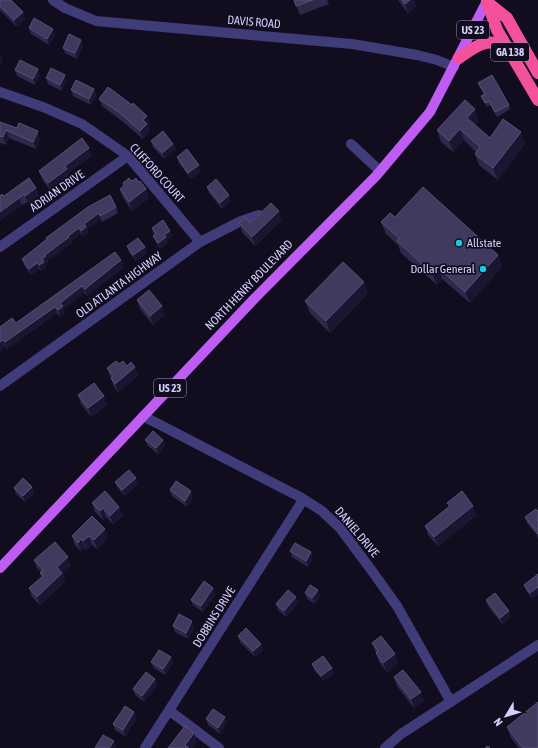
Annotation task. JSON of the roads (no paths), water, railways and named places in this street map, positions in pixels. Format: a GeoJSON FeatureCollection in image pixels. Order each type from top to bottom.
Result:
{"type":"FeatureCollection","features":[{"type":"Feature","properties":{"kind":"highway","name":"GA 138"},"geometry":{"type":"LineString","coordinates":[[487,1],[497,30],[538,100]]}},
{"type":"Feature","properties":{"kind":"highway","name":"GA 138"},"geometry":{"type":"LineString","coordinates":[[487,1],[507,18],[538,73]]}},
{"type":"Feature","properties":{"kind":"highway"},"geometry":{"type":"LineString","coordinates":[[456,63],[472,49],[486,42],[493,42],[508,47]]}},
{"type":"Feature","properties":{"kind":"main road","name":"NORTH HENRY BOULEVARD"},"geometry":{"type":"LineString","coordinates":[[0,568],[254,299],[380,171],[430,112],[487,1]]}},
{"type":"Feature","properties":{"kind":"street","name":"DAVIS ROAD"},"geometry":{"type":"LineString","coordinates":[[53,0],[65,8],[96,21],[352,44],[456,63]]}},
{"type":"Feature","properties":{"kind":"street","name":"CLIFFORD COURT"},"geometry":{"type":"LineString","coordinates":[[0,92],[43,107],[82,124],[128,156],[200,242]]}},
{"type":"Feature","properties":{"kind":"street"},"geometry":{"type":"LineString","coordinates":[[351,144],[380,171]]}},
{"type":"Feature","properties":{"kind":"street","name":"ADRIAN DRIVE"},"geometry":{"type":"LineString","coordinates":[[0,247],[128,156]]}},
{"type":"Feature","properties":{"kind":"street","name":"OLD ATLANTA HIGHWAY"},"geometry":{"type":"LineString","coordinates":[[0,386],[200,242],[241,221],[259,215]]}},
{"type":"Feature","properties":{"kind":"street","name":"DANIEL DRIVE"},"geometry":{"type":"LineString","coordinates":[[143,416],[304,500],[322,511],[340,528],[397,606],[451,702]]}},
{"type":"Feature","properties":{"kind":"street","name":"DOBBINS DRIVE"},"geometry":{"type":"LineString","coordinates":[[145,748],[304,500]]}},
{"type":"Feature","properties":{"kind":"street"},"geometry":{"type":"LineString","coordinates":[[385,748],[401,734],[538,644]]}},
{"type":"Feature","properties":{"kind":"street"},"geometry":{"type":"LineString","coordinates":[[170,711],[219,748]]}},
{"type":"Feature","properties":{"kind":"place","name":"Allstate"},"geometry":{"type":"Point","coordinates":[459,243]}},
{"type":"Feature","properties":{"kind":"place","name":"Dollar General"},"geometry":{"type":"Point","coordinates":[483,269]}}]}
